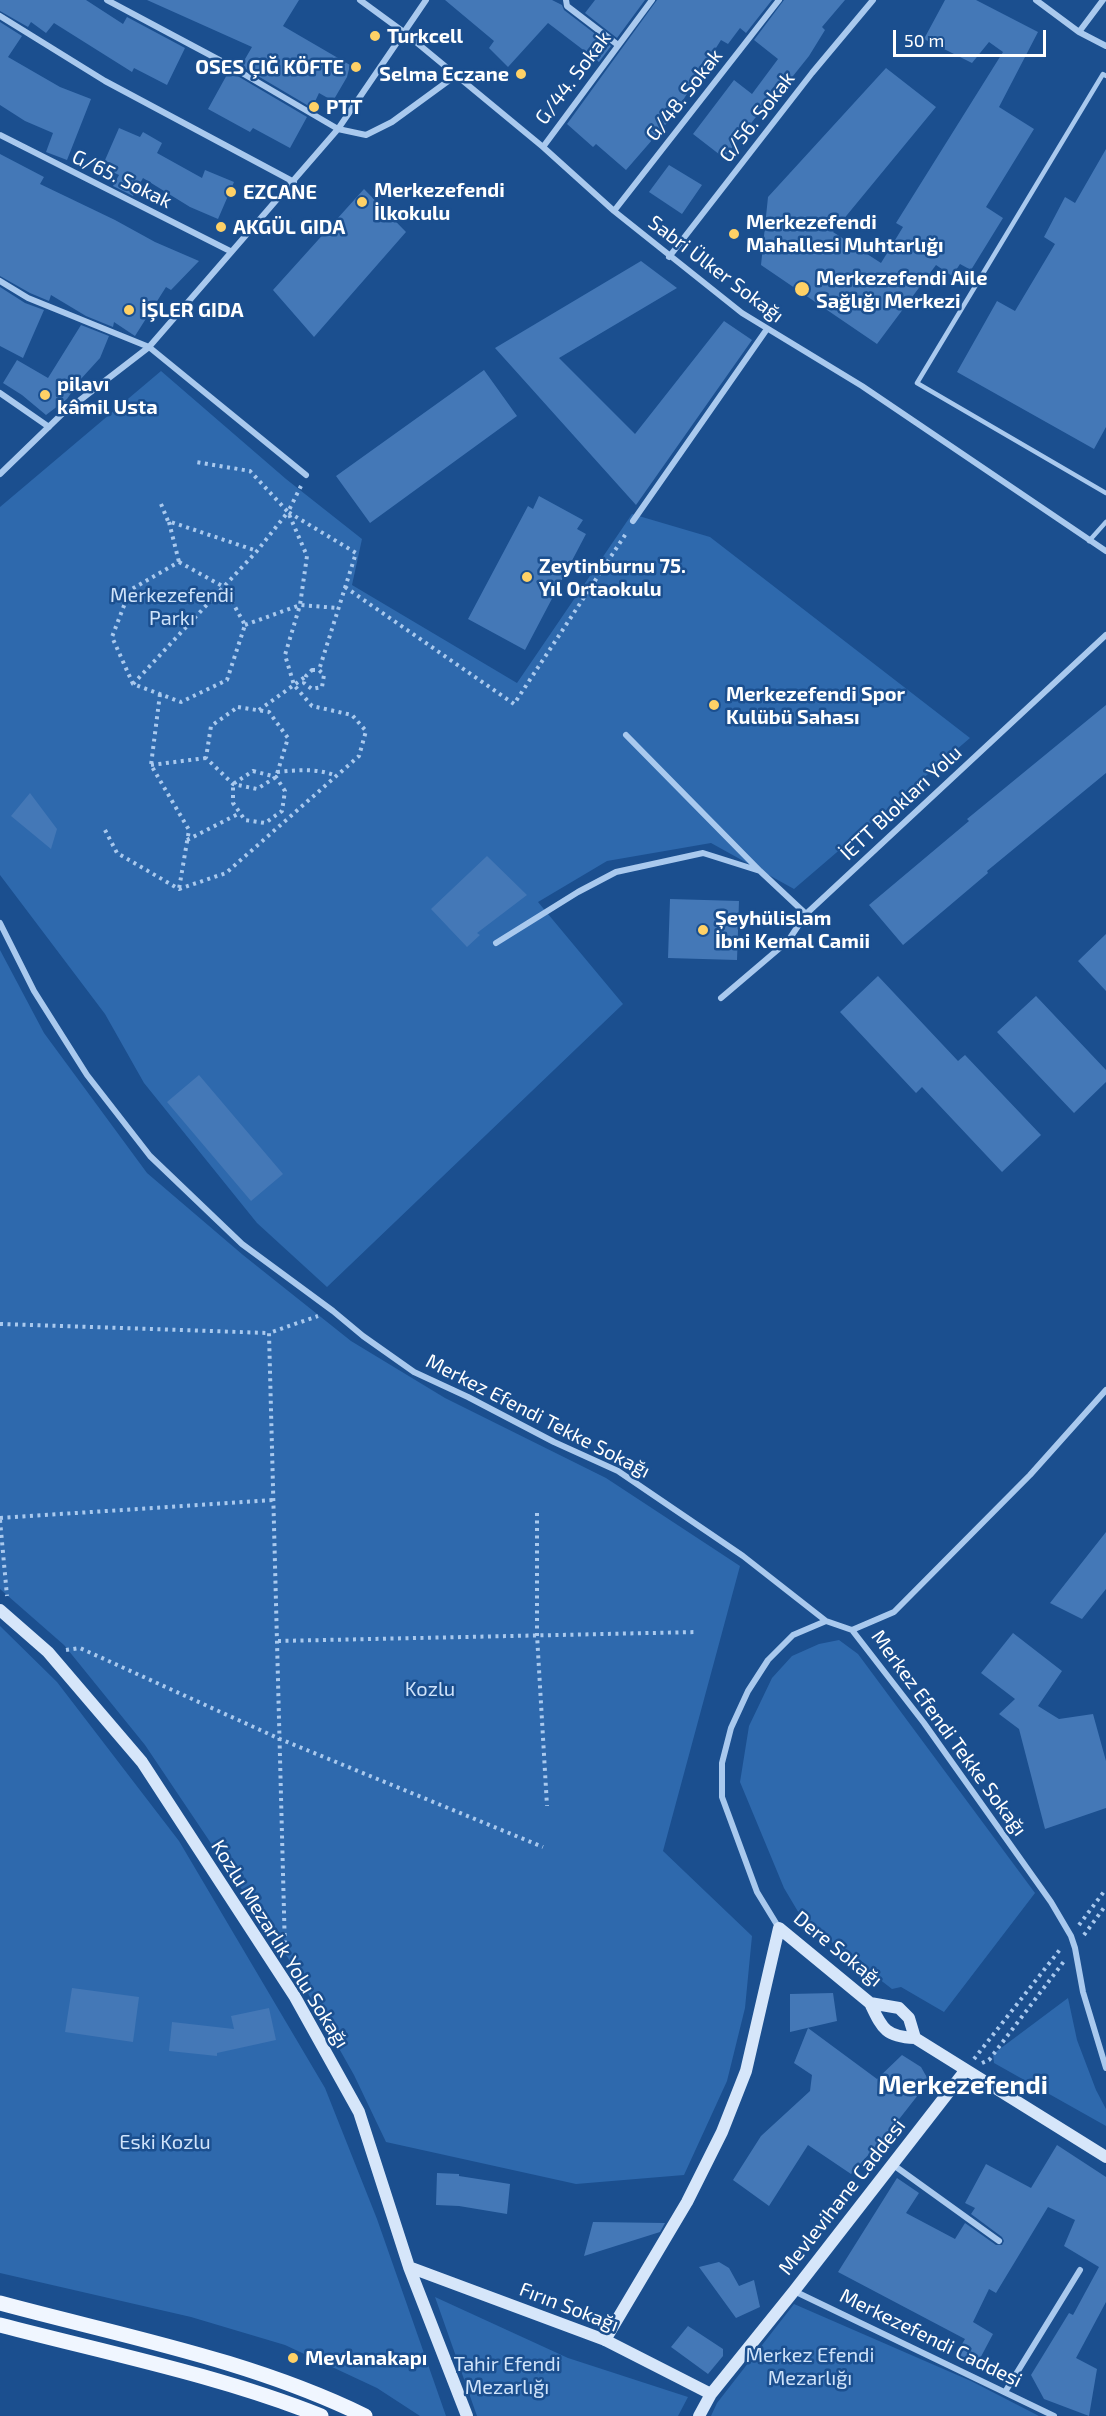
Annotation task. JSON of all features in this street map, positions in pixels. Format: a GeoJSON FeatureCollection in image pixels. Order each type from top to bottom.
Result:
{"type":"FeatureCollection","features":[{"type":"Feature","properties":{"kind":"main road"},"geometry":{"type":"LineString","coordinates":[[0,2303],[237,2367],[302,2388],[365,2416]]}},
{"type":"Feature","properties":{"kind":"main road"},"geometry":{"type":"LineString","coordinates":[[0,2325],[281,2400],[321,2416]]}},
{"type":"Feature","properties":{"kind":"street"},"geometry":{"type":"LineString","coordinates":[[107,0],[225,63],[338,129],[366,135],[392,122],[455,76]]}},
{"type":"Feature","properties":{"kind":"street","name":"Sabri Ülker Sokağı"},"geometry":{"type":"LineString","coordinates":[[360,0],[405,33],[543,147],[669,257],[742,313],[862,386],[1106,551]]}},
{"type":"Feature","properties":{"kind":"street"},"geometry":{"type":"LineString","coordinates":[[0,474],[62,414],[149,347],[338,129],[426,0]]}},
{"type":"Feature","properties":{"kind":"street"},"geometry":{"type":"LineString","coordinates":[[566,0],[567,6],[618,45]]}},
{"type":"Feature","properties":{"kind":"street","name":"G/44. Sokak"},"geometry":{"type":"LineString","coordinates":[[543,147],[652,0]]}},
{"type":"Feature","properties":{"kind":"street","name":"G/48. Sokak"},"geometry":{"type":"LineString","coordinates":[[614,211],[779,0]]}},
{"type":"Feature","properties":{"kind":"street","name":"G/56. Sokak"},"geometry":{"type":"LineString","coordinates":[[669,257],[812,73],[873,0]]}},
{"type":"Feature","properties":{"kind":"street"},"geometry":{"type":"LineString","coordinates":[[1036,0],[1079,32],[1106,46]]}},
{"type":"Feature","properties":{"kind":"street"},"geometry":{"type":"LineString","coordinates":[[1079,32],[1103,0]]}},
{"type":"Feature","properties":{"kind":"street"},"geometry":{"type":"LineString","coordinates":[[0,16],[105,81],[294,182]]}},
{"type":"Feature","properties":{"kind":"street","name":"G/65. Sokak"},"geometry":{"type":"LineString","coordinates":[[1,138],[230,251]]}},
{"type":"Feature","properties":{"kind":"street"},"geometry":{"type":"LineString","coordinates":[[0,281],[28,298],[149,347],[306,475]]}},
{"type":"Feature","properties":{"kind":"street"},"geometry":{"type":"LineString","coordinates":[[633,521],[767,329]]}},
{"type":"Feature","properties":{"kind":"street"},"geometry":{"type":"LineString","coordinates":[[0,393],[49,427]]}},
{"type":"Feature","properties":{"kind":"street","name":"İETT Blokları Yolu"},"geometry":{"type":"LineString","coordinates":[[721,998],[788,941],[806,914],[1106,635]]}},
{"type":"Feature","properties":{"kind":"street"},"geometry":{"type":"LineString","coordinates":[[626,735],[760,871],[806,914]]}},
{"type":"Feature","properties":{"kind":"street"},"geometry":{"type":"LineString","coordinates":[[496,942],[578,892],[616,872],[703,853],[760,871]]}},
{"type":"Feature","properties":{"kind":"street","name":"Merkez Efendi Tekke Sokağı"},"geometry":{"type":"LineString","coordinates":[[0,923],[34,991],[87,1075],[150,1156],[242,1244],[414,1372],[468,1396],[554,1442],[618,1471],[743,1556],[826,1621],[852,1630],[931,1732],[1052,1902],[1075,1948],[1083,1992],[1106,2068]]}},
{"type":"Feature","properties":{"kind":"street"},"geometry":{"type":"LineString","coordinates":[[852,1630],[894,1612],[1030,1475],[1106,1390]]}},
{"type":"Feature","properties":{"kind":"street","name":"Kozlu Mezarlık Yolu Sokağı"},"geometry":{"type":"LineString","coordinates":[[4,1614],[48,1653],[142,1762],[285,1982],[359,2112],[409,2267],[467,2416]]}},
{"type":"Feature","properties":{"kind":"street","name":"Dere Sokağı"},"geometry":{"type":"LineString","coordinates":[[826,1621],[793,1635],[768,1660],[748,1691],[731,1728],[722,1763],[722,1797],[757,1892],[779,1928],[870,2003],[899,2008],[909,2018],[915,2038]]}},
{"type":"Feature","properties":{"kind":"street"},"geometry":{"type":"LineString","coordinates":[[604,2340],[687,2202],[722,2132],[746,2071],[779,1928]]}},
{"type":"Feature","properties":{"kind":"street"},"geometry":{"type":"LineString","coordinates":[[870,2003],[888,2034],[897,2038],[915,2038],[1106,2157]]}},
{"type":"Feature","properties":{"kind":"street","name":"Mevlevihane Caddesi"},"geometry":{"type":"LineString","coordinates":[[699,2416],[711,2394],[965,2071]]}},
{"type":"Feature","properties":{"kind":"street"},"geometry":{"type":"LineString","coordinates":[[892,2163],[999,2241]]}},
{"type":"Feature","properties":{"kind":"street","name":"Fırın Sokağı"},"geometry":{"type":"LineString","coordinates":[[409,2267],[604,2340],[711,2394]]}},
{"type":"Feature","properties":{"kind":"street"},"geometry":{"type":"LineString","coordinates":[[1005,2392],[1080,2270]]}},
{"type":"Feature","properties":{"kind":"street","name":"Merkezefendi Caddesi"},"geometry":{"type":"LineString","coordinates":[[794,2291],[1054,2416]]}},
{"type":"Feature","properties":{"kind":"lane"},"geometry":{"type":"LineString","coordinates":[[1106,76],[1103,74],[916,383],[1106,493]]}},
{"type":"Feature","properties":{"kind":"lane"},"geometry":{"type":"LineString","coordinates":[[1089,541],[1106,522]]}},
{"type":"Feature","properties":{"kind":"path"},"geometry":{"type":"LineString","coordinates":[[195,462],[250,471],[288,512],[356,553],[319,670]]}},
{"type":"Feature","properties":{"kind":"path"},"geometry":{"type":"LineString","coordinates":[[133,684],[257,551],[288,512],[306,475]]}},
{"type":"Feature","properties":{"kind":"path"},"geometry":{"type":"LineString","coordinates":[[161,504],[179,562],[224,586],[245,625],[227,680],[181,702],[133,684],[112,637],[130,590],[179,562]]}},
{"type":"Feature","properties":{"kind":"path"},"geometry":{"type":"LineString","coordinates":[[105,830],[117,854],[179,889],[226,873],[359,756],[366,731],[352,715],[312,706],[294,685],[285,655],[300,606],[307,556],[288,512]]}},
{"type":"Feature","properties":{"kind":"path"},"geometry":{"type":"LineString","coordinates":[[168,521],[257,551]]}},
{"type":"Feature","properties":{"kind":"path"},"geometry":{"type":"LineString","coordinates":[[345,588],[514,704],[633,521]]}},
{"type":"Feature","properties":{"kind":"path"},"geometry":{"type":"LineString","coordinates":[[245,625],[300,606],[338,608]]}},
{"type":"Feature","properties":{"kind":"path"},"geometry":{"type":"LineString","coordinates":[[259,710],[312,670],[319,670],[324,675],[322,687],[312,689],[304,683],[306,676]]}},
{"type":"Feature","properties":{"kind":"path"},"geometry":{"type":"LineString","coordinates":[[160,694],[151,765],[189,830],[179,889]]}},
{"type":"Feature","properties":{"kind":"path"},"geometry":{"type":"LineString","coordinates":[[238,707],[269,712],[288,738],[276,774],[257,789],[233,784],[206,758],[211,726],[238,707]]}},
{"type":"Feature","properties":{"kind":"path"},"geometry":{"type":"LineString","coordinates":[[151,765],[206,758]]}},
{"type":"Feature","properties":{"kind":"path"},"geometry":{"type":"LineString","coordinates":[[233,784],[253,771],[276,774],[299,770],[326,772],[336,776]]}},
{"type":"Feature","properties":{"kind":"path"},"geometry":{"type":"LineString","coordinates":[[233,784],[233,803],[240,813],[245,819],[265,823],[282,811],[285,791],[276,774]]}},
{"type":"Feature","properties":{"kind":"path"},"geometry":{"type":"LineString","coordinates":[[187,840],[240,813]]}},
{"type":"Feature","properties":{"kind":"path"},"geometry":{"type":"LineString","coordinates":[[0,1324],[269,1333],[333,1311]]}},
{"type":"Feature","properties":{"kind":"path"},"geometry":{"type":"LineString","coordinates":[[269,1333],[285,1982]]}},
{"type":"Feature","properties":{"kind":"path"},"geometry":{"type":"LineString","coordinates":[[4,1614],[0,1519],[274,1500]]}},
{"type":"Feature","properties":{"kind":"path"},"geometry":{"type":"LineString","coordinates":[[537,1513],[537,1635],[547,1806]]}},
{"type":"Feature","properties":{"kind":"path"},"geometry":{"type":"LineString","coordinates":[[278,1641],[697,1632]]}},
{"type":"Feature","properties":{"kind":"path"},"geometry":{"type":"LineString","coordinates":[[48,1653],[80,1648],[280,1739],[543,1847]]}},
{"type":"Feature","properties":{"kind":"path"},"geometry":{"type":"LineString","coordinates":[[965,2071],[1106,1889]]}},
{"type":"Feature","properties":{"kind":"path"},"geometry":{"type":"LineString","coordinates":[[965,2071],[989,2060],[1106,1905]]}},
{"type":"Feature","properties":{"kind":"green space","name":"Merkezefendi Parkı"},"geometry":{"type":"Polygon","coordinates":[[[161,371],[286,479],[362,539],[352,585],[517,683],[632,514],[710,537],[970,738],[794,889],[711,843],[607,861],[538,902],[623,1004],[327,1287],[257,1223],[144,1083],[105,1014],[0,875],[0,507],[161,371]]]}},
{"type":"Feature","properties":{"kind":"green space","name":"Kozlu"},"geometry":{"type":"Polygon","coordinates":[[[0,950],[44,1033],[147,1173],[243,1255],[351,1341],[445,1398],[606,1478],[740,1566],[663,1851],[752,1936],[745,2008],[727,2081],[684,2175],[576,2184],[386,2142],[354,2075],[288,1958],[145,1745],[64,1645],[0,1589],[0,950]]]}},
{"type":"Feature","properties":{"kind":"green space","name":"Eski Kozlu"},"geometry":{"type":"Polygon","coordinates":[[[0,1626],[57,1682],[179,1841],[325,2088],[377,2219],[446,2416],[420,2416],[377,2388],[285,2345],[191,2317],[0,2273],[0,1626]]]}},
{"type":"Feature","properties":{"kind":"green space"},"geometry":{"type":"Polygon","coordinates":[[[839,1640],[858,1654],[1035,1893],[944,2012],[901,1987],[892,1989],[800,1915],[784,1888],[740,1782],[749,1726],[772,1678],[792,1656],[819,1644],[839,1640]]]}},
{"type":"Feature","properties":{"kind":"green space"},"geometry":{"type":"Polygon","coordinates":[[[1068,1998],[1077,2040],[1096,2090],[1106,2109],[1106,2126],[994,2063],[993,2054],[1068,1998]]]}},
{"type":"Feature","properties":{"kind":"green space","name":"Tahir Efendi Mezarlığı"},"geometry":{"type":"Polygon","coordinates":[[[435,2297],[568,2358],[688,2397],[678,2416],[477,2416],[435,2297]]]}},
{"type":"Feature","properties":{"kind":"green space","name":"Merkez Efendi Mezarlığı"},"geometry":{"type":"Polygon","coordinates":[[[794,2304],[971,2381],[1039,2416],[711,2416],[717,2403],[794,2304]]]}},
{"type":"Feature","properties":{"kind":"building"},"geometry":{"type":"Polygon","coordinates":[[[0,0],[86,0],[123,24],[127,17],[185,48],[167,85],[134,68],[132,72],[54,23],[46,33],[31,22],[28,27],[0,11],[0,0]]]}},
{"type":"Feature","properties":{"kind":"building"},"geometry":{"type":"Polygon","coordinates":[[[147,0],[299,0],[283,26],[350,65],[347,77],[333,101],[319,93],[312,108],[241,66],[252,47],[147,0]]]}},
{"type":"Feature","properties":{"kind":"building"},"geometry":{"type":"Polygon","coordinates":[[[445,0],[552,0],[562,5],[564,10],[611,46],[599,62],[548,23],[508,67],[489,48],[494,41],[445,0]]]}},
{"type":"Feature","properties":{"kind":"building"},"geometry":{"type":"Polygon","coordinates":[[[595,0],[645,0],[617,38],[585,13],[595,0]]]}},
{"type":"Feature","properties":{"kind":"building"},"geometry":{"type":"Polygon","coordinates":[[[657,0],[772,0],[746,33],[740,28],[728,44],[721,40],[673,116],[626,170],[596,144],[593,147],[567,124],[657,0]]]}},
{"type":"Feature","properties":{"kind":"building"},"geometry":{"type":"Polygon","coordinates":[[[784,0],[845,0],[822,27],[825,30],[809,56],[769,106],[766,104],[724,158],[693,134],[734,80],[752,94],[778,59],[754,40],[784,0]]]}},
{"type":"Feature","properties":{"kind":"building"},"geometry":{"type":"Polygon","coordinates":[[[945,0],[976,0],[1038,32],[999,107],[1034,129],[986,207],[1003,218],[971,270],[960,264],[952,276],[936,265],[877,344],[761,265],[768,197],[886,68],[936,107],[833,232],[881,263],[903,227],[896,223],[1003,52],[989,42],[972,63],[924,39],[945,0]]]}},
{"type":"Feature","properties":{"kind":"building"},"geometry":{"type":"Polygon","coordinates":[[[0,22],[22,36],[8,57],[60,87],[91,99],[67,160],[46,152],[53,133],[25,121],[0,105],[0,22]]]}},
{"type":"Feature","properties":{"kind":"building"},"geometry":{"type":"Polygon","coordinates":[[[229,71],[307,117],[290,148],[253,128],[250,132],[208,109],[229,71]]]}},
{"type":"Feature","properties":{"kind":"building"},"geometry":{"type":"Polygon","coordinates":[[[119,128],[140,137],[143,132],[162,143],[157,153],[202,178],[205,170],[234,182],[218,219],[190,207],[143,178],[133,196],[113,186],[119,175],[102,167],[119,128]]]}},
{"type":"Feature","properties":{"kind":"building"},"geometry":{"type":"Polygon","coordinates":[[[1106,149],[1106,427],[1094,449],[957,372],[997,301],[1015,311],[1055,244],[1044,237],[1065,197],[1075,203],[1106,149]]]}},
{"type":"Feature","properties":{"kind":"building"},"geometry":{"type":"Polygon","coordinates":[[[0,154],[44,177],[40,184],[155,242],[199,261],[171,290],[166,287],[135,336],[114,322],[113,327],[86,316],[51,295],[49,301],[0,276],[0,154]]]}},
{"type":"Feature","properties":{"kind":"building"},"geometry":{"type":"Polygon","coordinates":[[[669,165],[702,185],[682,214],[649,192],[669,165]]]}},
{"type":"Feature","properties":{"kind":"building"},"geometry":{"type":"Polygon","coordinates":[[[364,189],[406,232],[314,337],[273,290],[364,189]]]}},
{"type":"Feature","properties":{"kind":"building"},"geometry":{"type":"Polygon","coordinates":[[[641,261],[677,288],[559,358],[635,434],[724,321],[752,340],[636,505],[495,348],[641,261]]]}},
{"type":"Feature","properties":{"kind":"building"},"geometry":{"type":"Polygon","coordinates":[[[0,287],[25,303],[44,310],[23,358],[0,346],[0,287]]]}},
{"type":"Feature","properties":{"kind":"building"},"geometry":{"type":"Polygon","coordinates":[[[81,325],[109,336],[100,358],[67,399],[46,415],[3,383],[17,360],[48,378],[81,325]]]}},
{"type":"Feature","properties":{"kind":"building"},"geometry":{"type":"Polygon","coordinates":[[[484,370],[517,416],[370,523],[336,476],[484,370]]]}},
{"type":"Feature","properties":{"kind":"building","name":"Zeytinburnu 75. Yıl Ortaokulu"},"geometry":{"type":"Polygon","coordinates":[[[539,496],[583,520],[577,529],[586,534],[525,650],[468,619],[528,506],[533,509],[539,496]]]}},
{"type":"Feature","properties":{"kind":"building"},"geometry":{"type":"Polygon","coordinates":[[[1106,705],[1106,773],[987,871],[988,873],[903,945],[869,905],[969,821],[967,819],[1106,705]]]}},
{"type":"Feature","properties":{"kind":"building"},"geometry":{"type":"Polygon","coordinates":[[[30,793],[57,829],[51,849],[11,816],[30,793]]]}},
{"type":"Feature","properties":{"kind":"building"},"geometry":{"type":"Polygon","coordinates":[[[487,856],[527,895],[477,933],[480,935],[467,947],[431,909],[487,856]]]}},
{"type":"Feature","properties":{"kind":"building","name":"Şeyhülislam İbni Kemal Camii"},"geometry":{"type":"Polygon","coordinates":[[[670,899],[739,901],[737,960],[668,958],[670,899]]]}},
{"type":"Feature","properties":{"kind":"building"},"geometry":{"type":"Polygon","coordinates":[[[1106,934],[1106,991],[1078,961],[1106,934]]]}},
{"type":"Feature","properties":{"kind":"building"},"geometry":{"type":"Polygon","coordinates":[[[878,976],[958,1061],[965,1055],[1041,1135],[1002,1172],[922,1087],[916,1093],[840,1012],[878,976]]]}},
{"type":"Feature","properties":{"kind":"building"},"geometry":{"type":"Polygon","coordinates":[[[1036,996],[1106,1070],[1106,1082],[1074,1113],[997,1032],[1036,996]]]}},
{"type":"Feature","properties":{"kind":"building"},"geometry":{"type":"Polygon","coordinates":[[[199,1075],[283,1174],[251,1201],[167,1102],[199,1075]]]}},
{"type":"Feature","properties":{"kind":"building"},"geometry":{"type":"Polygon","coordinates":[[[1106,1532],[1106,1589],[1082,1619],[1050,1603],[1106,1532]]]}},
{"type":"Feature","properties":{"kind":"building"},"geometry":{"type":"Polygon","coordinates":[[[1013,1633],[1062,1671],[1038,1706],[1059,1719],[1093,1714],[1106,1761],[1106,1808],[1045,1829],[1019,1729],[999,1714],[1015,1699],[981,1673],[1013,1633]]]}},
{"type":"Feature","properties":{"kind":"building"},"geometry":{"type":"Polygon","coordinates":[[[72,1988],[139,1997],[133,2042],[65,2032],[72,1988]]]}},
{"type":"Feature","properties":{"kind":"building"},"geometry":{"type":"Polygon","coordinates":[[[833,1993],[837,2021],[790,2032],[790,1994],[833,1993]]]}},
{"type":"Feature","properties":{"kind":"building"},"geometry":{"type":"Polygon","coordinates":[[[269,2008],[276,2040],[217,2053],[217,2056],[169,2051],[172,2022],[234,2029],[231,2016],[269,2008]]]}},
{"type":"Feature","properties":{"kind":"building"},"geometry":{"type":"Polygon","coordinates":[[[808,2028],[877,2079],[902,2055],[921,2067],[929,2081],[889,2132],[851,2174],[808,2145],[769,2206],[733,2180],[761,2136],[810,2091],[812,2075],[794,2063],[808,2028]]]}},
{"type":"Feature","properties":{"kind":"building"},"geometry":{"type":"Polygon","coordinates":[[[1057,2145],[1106,2177],[1106,2302],[1076,2358],[1097,2369],[1089,2416],[1044,2399],[1031,2375],[1069,2313],[1073,2315],[1099,2267],[1064,2246],[1075,2220],[1048,2207],[996,2293],[989,2289],[973,2322],[993,2334],[976,2366],[956,2354],[965,2339],[838,2272],[897,2178],[919,2193],[906,2213],[955,2239],[965,2223],[996,2245],[1002,2245],[1004,2241],[1002,2237],[971,2214],[975,2208],[965,2203],[986,2164],[1031,2188],[1057,2145]]]}},
{"type":"Feature","properties":{"kind":"building"},"geometry":{"type":"Polygon","coordinates":[[[437,2173],[459,2174],[459,2176],[510,2184],[507,2214],[459,2206],[436,2205],[437,2173]]]}},
{"type":"Feature","properties":{"kind":"building"},"geometry":{"type":"Polygon","coordinates":[[[593,2222],[665,2223],[660,2232],[584,2256],[593,2222]]]}},
{"type":"Feature","properties":{"kind":"building"},"geometry":{"type":"Polygon","coordinates":[[[719,2262],[729,2268],[739,2286],[754,2280],[760,2307],[736,2318],[699,2267],[719,2262]]]}},
{"type":"Feature","properties":{"kind":"building"},"geometry":{"type":"Polygon","coordinates":[[[688,2326],[723,2349],[723,2356],[708,2374],[671,2347],[688,2326]]]}},
{"type":"Feature","properties":{"kind":"place","name":"Turkcell"},"geometry":{"type":"Point","coordinates":[375,36]}},
{"type":"Feature","properties":{"kind":"place","name":"OSES ÇIĞ KÖFTE"},"geometry":{"type":"Point","coordinates":[356,67]}},
{"type":"Feature","properties":{"kind":"place","name":"Selma Eczane"},"geometry":{"type":"Point","coordinates":[521,74]}},
{"type":"Feature","properties":{"kind":"place","name":"PTT"},"geometry":{"type":"Point","coordinates":[314,107]}},
{"type":"Feature","properties":{"kind":"place","name":"EZCANE"},"geometry":{"type":"Point","coordinates":[231,192]}},
{"type":"Feature","properties":{"kind":"place","name":"Merkezefendi İlkokulu"},"geometry":{"type":"Point","coordinates":[362,202]}},
{"type":"Feature","properties":{"kind":"place","name":"AKGÜL GIDA"},"geometry":{"type":"Point","coordinates":[221,227]}},
{"type":"Feature","properties":{"kind":"place","name":"Merkezefendi Mahallesi Muhtarlığı"},"geometry":{"type":"Point","coordinates":[734,234]}},
{"type":"Feature","properties":{"kind":"place","name":"Merkezefendi Aile Sağlığı Merkezi"},"geometry":{"type":"Point","coordinates":[802,289]}},
{"type":"Feature","properties":{"kind":"place","name":"İŞLER GIDA"},"geometry":{"type":"Point","coordinates":[129,310]}},
{"type":"Feature","properties":{"kind":"place","name":"pilavı kâmil Usta"},"geometry":{"type":"Point","coordinates":[45,395]}},
{"type":"Feature","properties":{"kind":"place","name":"Zeytinburnu 75. Yıl Ortaokulu"},"geometry":{"type":"Point","coordinates":[527,577]}},
{"type":"Feature","properties":{"kind":"place","name":"Merkezefendi Spor Kulübü Sahası"},"geometry":{"type":"Point","coordinates":[714,705]}},
{"type":"Feature","properties":{"kind":"place","name":"Şeyhülislam İbni Kemal Camii"},"geometry":{"type":"Point","coordinates":[703,930]}},
{"type":"Feature","properties":{"kind":"place","name":"Mevlanakapı"},"geometry":{"type":"Point","coordinates":[293,2358]}},
{"type":"Feature","properties":{"kind":"district","name":"Merkezefendi"},"geometry":{"type":"Point","coordinates":[963,2085]}}]}
